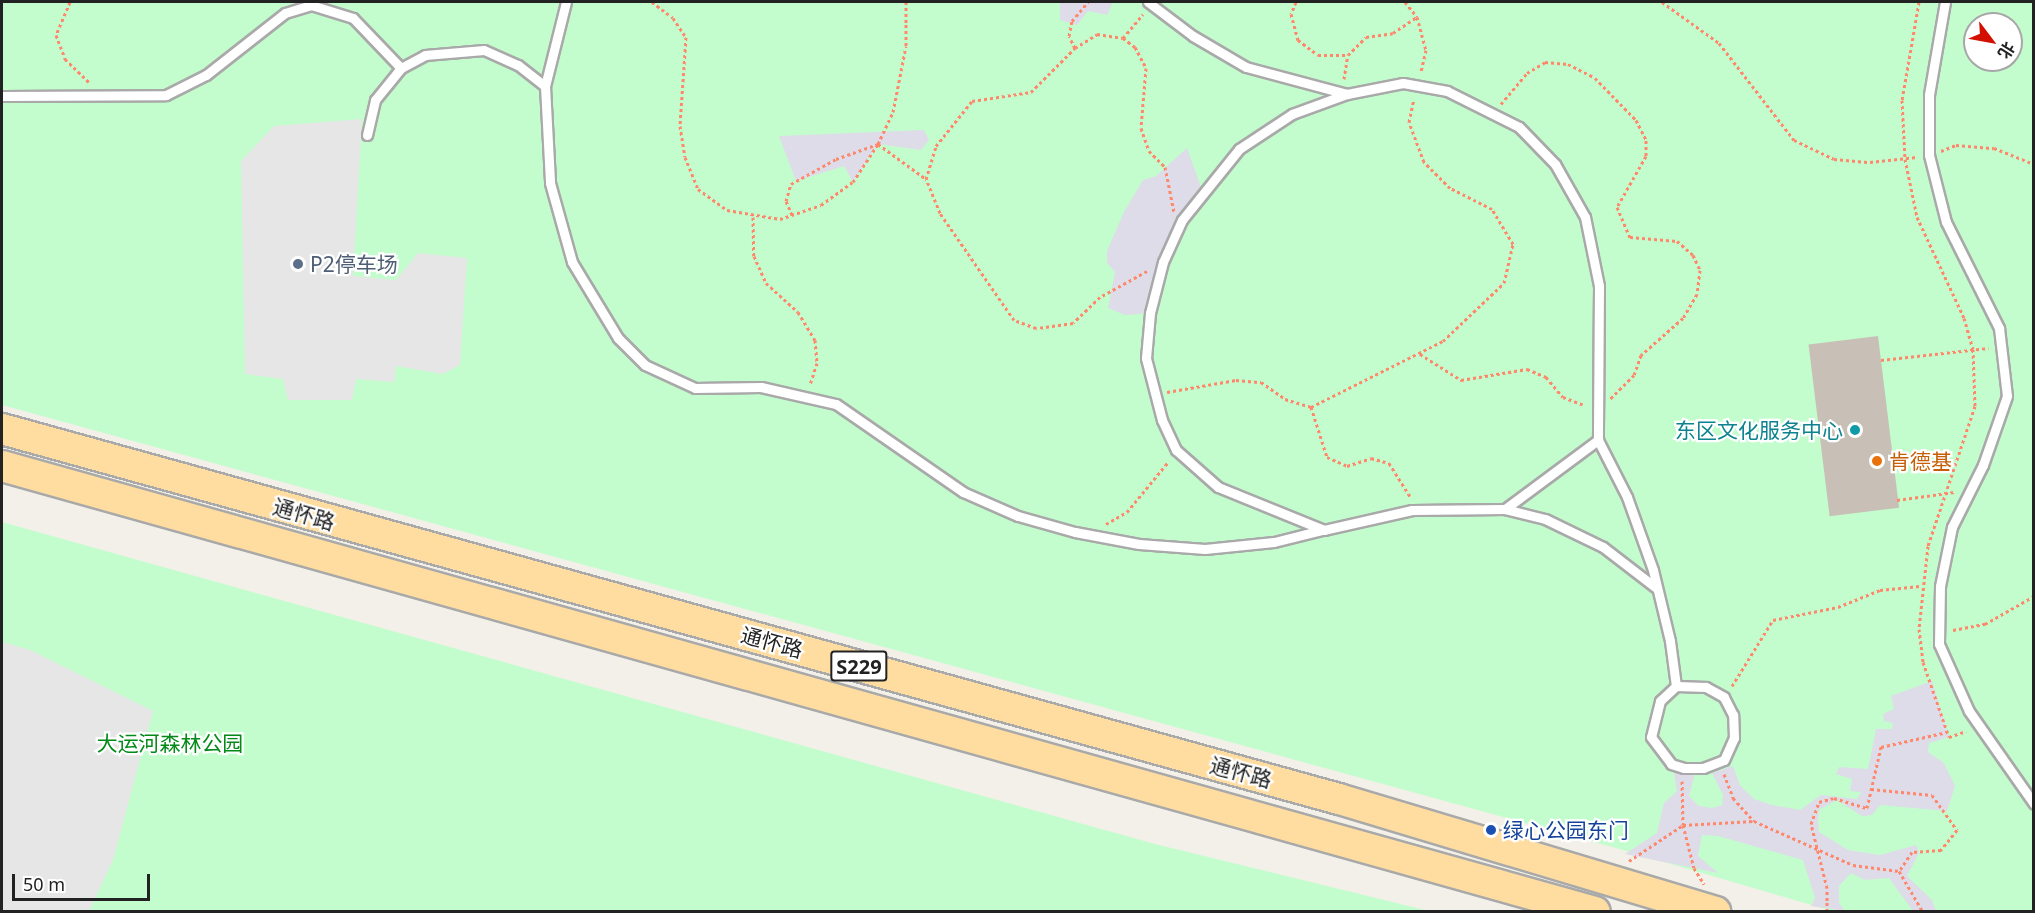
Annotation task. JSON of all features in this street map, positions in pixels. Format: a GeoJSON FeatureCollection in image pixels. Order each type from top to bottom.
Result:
{"type":"FeatureCollection","features":[{"type":"Feature","properties":{"kind":"main road","name":"通怀路"},"geometry":{"type":"LineString","coordinates":[[2,429],[1339,799],[1611,879],[1712,903]]}},
{"type":"Feature","properties":{"kind":"main road","name":"通怀路"},"geometry":{"type":"LineString","coordinates":[[2,466],[1595,912]]}},
{"type":"Feature","properties":{"kind":"lane"},"geometry":{"type":"LineString","coordinates":[[566,2],[545,86],[550,183],[572,262],[618,338],[645,365],[695,388],[761,387],[808,394],[864,420],[914,462],[963,492],[1018,516],[1075,532],[1139,544],[1205,549],[1274,542],[1412,510],[1505,509],[1545,519],[1603,547],[1655,587]]}},
{"type":"Feature","properties":{"kind":"lane"},"geometry":{"type":"LineString","coordinates":[[1945,2],[1929,95],[1929,155],[1946,222],[1999,328],[2007,396],[1971,489],[1952,527],[1940,586],[1939,644],[1980,727],[2034,804]]}},
{"type":"Feature","properties":{"kind":"lane"},"geometry":{"type":"LineString","coordinates":[[1150,3],[1246,67],[1347,94]]}},
{"type":"Feature","properties":{"kind":"lane"},"geometry":{"type":"LineString","coordinates":[[2,96],[166,95],[206,75],[285,13],[311,5],[354,18],[402,68]]}},
{"type":"Feature","properties":{"kind":"lane"},"geometry":{"type":"LineString","coordinates":[[367,135],[375,100],[402,68],[424,55],[484,50],[518,65],[545,86]]}},
{"type":"Feature","properties":{"kind":"lane"},"geometry":{"type":"LineString","coordinates":[[1323,530],[1218,487],[1176,450],[1154,395],[1146,358],[1150,313],[1163,262],[1182,220],[1239,149],[1292,114],[1347,94],[1403,83],[1447,91],[1519,128],[1555,164],[1585,217],[1599,286],[1598,440],[1627,497],[1655,587],[1676,686]]}},
{"type":"Feature","properties":{"kind":"lane"},"geometry":{"type":"LineString","coordinates":[[1505,509],[1598,440]]}},
{"type":"Feature","properties":{"kind":"lane"},"geometry":{"type":"LineString","coordinates":[[1676,686],[1706,687],[1724,697],[1733,715],[1734,738],[1724,760],[1703,768],[1684,768],[1671,764],[1651,737],[1660,700],[1676,686]]}},
{"type":"Feature","properties":{"kind":"path"},"geometry":{"type":"LineString","coordinates":[[70,2],[56,35],[65,58],[88,76],[92,96]]}},
{"type":"Feature","properties":{"kind":"path"},"geometry":{"type":"LineString","coordinates":[[652,2],[674,18],[686,37],[680,126],[685,157],[698,189],[727,210],[753,217],[792,215],[820,205],[853,182],[878,144],[893,112],[906,46],[906,2]]}},
{"type":"Feature","properties":{"kind":"path"},"geometry":{"type":"LineString","coordinates":[[1075,48],[1069,36],[1072,21],[1088,2]]}},
{"type":"Feature","properties":{"kind":"path"},"geometry":{"type":"LineString","coordinates":[[1296,2],[1292,14],[1298,40],[1318,55],[1348,55]]}},
{"type":"Feature","properties":{"kind":"path"},"geometry":{"type":"LineString","coordinates":[[1154,395],[1236,380],[1261,382],[1285,399],[1311,407],[1443,341],[1504,283],[1513,244],[1492,209],[1450,188],[1424,162],[1409,122],[1426,50],[1417,17],[1405,2]]}},
{"type":"Feature","properties":{"kind":"path"},"geometry":{"type":"LineString","coordinates":[[1662,2],[1719,43],[1794,140],[1834,159],[1905,159],[1929,155],[1956,145],[1994,148],[2034,164]]}},
{"type":"Feature","properties":{"kind":"path"},"geometry":{"type":"LineString","coordinates":[[1919,2],[1902,100],[1905,159],[1917,217],[1964,318],[1973,349],[1975,406],[1946,493],[1920,586],[1923,662],[1949,737],[1980,727]]}},
{"type":"Feature","properties":{"kind":"path"},"geometry":{"type":"LineString","coordinates":[[1123,39],[1150,3]]}},
{"type":"Feature","properties":{"kind":"path"},"geometry":{"type":"LineString","coordinates":[[1347,94],[1343,76],[1348,55],[1366,37],[1393,33],[1417,17]]}},
{"type":"Feature","properties":{"kind":"path"},"geometry":{"type":"LineString","coordinates":[[926,179],[936,146],[972,101],[1031,92],[1075,48],[1097,34],[1123,39],[1135,47],[1146,68],[1141,128],[1149,151],[1166,167],[1172,188],[1170,207],[1182,220]]}},
{"type":"Feature","properties":{"kind":"path"},"geometry":{"type":"LineString","coordinates":[[792,215],[786,201],[791,184],[836,159],[878,144]]}},
{"type":"Feature","properties":{"kind":"path"},"geometry":{"type":"LineString","coordinates":[[878,144],[926,179],[940,213],[1014,320],[1036,328],[1073,323],[1100,297],[1163,262]]}},
{"type":"Feature","properties":{"kind":"path"},"geometry":{"type":"LineString","coordinates":[[753,217],[754,256],[766,283],[798,312],[815,340],[817,363],[808,394]]}},
{"type":"Feature","properties":{"kind":"path"},"geometry":{"type":"LineString","coordinates":[[1881,360],[2002,347]]}},
{"type":"Feature","properties":{"kind":"path"},"geometry":{"type":"LineString","coordinates":[[1311,407],[1327,457],[1347,466],[1371,458],[1389,463],[1410,496],[1412,510]]}},
{"type":"Feature","properties":{"kind":"path"},"geometry":{"type":"LineString","coordinates":[[1075,532],[1100,527],[1127,512],[1176,450]]}},
{"type":"Feature","properties":{"kind":"path"},"geometry":{"type":"LineString","coordinates":[[1897,500],[1971,489]]}},
{"type":"Feature","properties":{"kind":"path"},"geometry":{"type":"LineString","coordinates":[[1724,697],[1773,620],[1838,607],[1880,590],[1940,586]]}},
{"type":"Feature","properties":{"kind":"path"},"geometry":{"type":"LineString","coordinates":[[1940,631],[1985,624],[2034,596]]}},
{"type":"Feature","properties":{"kind":"path"},"geometry":{"type":"LineString","coordinates":[[1827,912],[1827,888],[1814,845],[1811,824],[1819,802],[1834,798],[1867,808],[1881,747],[1947,732]]}},
{"type":"Feature","properties":{"kind":"path"},"geometry":{"type":"LineString","coordinates":[[1724,760],[1733,798],[1754,820],[1814,845],[1853,865],[1899,871]]}},
{"type":"Feature","properties":{"kind":"path"},"geometry":{"type":"LineString","coordinates":[[1684,768],[1683,825],[1694,868],[1712,903]]}},
{"type":"Feature","properties":{"kind":"path"},"geometry":{"type":"LineString","coordinates":[[1871,789],[1932,795],[1957,830],[1941,850],[1912,852],[1899,871]]}},
{"type":"Feature","properties":{"kind":"path"},"geometry":{"type":"LineString","coordinates":[[1611,879],[1634,856],[1683,825],[1754,820]]}},
{"type":"Feature","properties":{"kind":"path"},"geometry":{"type":"LineString","coordinates":[[1899,871],[1923,912]]}},
{"type":"Feature","properties":{"kind":"green space"},"geometry":{"type":"Polygon","coordinates":[[[2,2],[2033,2],[2033,911],[1832,911],[1616,848],[2,405],[2,2]]]}},
{"type":"Feature","properties":{"kind":"green space","name":"大运河森林公园"},"geometry":{"type":"Polygon","coordinates":[[[2,522],[1155,844],[1429,911],[2,911],[2,522]]]}},
{"type":"Feature","properties":{"kind":"shaded area"},"geometry":{"type":"Polygon","coordinates":[[[1060,2],[1113,2],[1107,15],[1088,11],[1077,25],[1060,20],[1060,2]]]}},
{"type":"Feature","properties":{"kind":"shaded area","name":"P2停车场"},"geometry":{"type":"Polygon","coordinates":[[[362,119],[353,276],[396,280],[418,253],[467,258],[460,365],[443,374],[396,366],[394,382],[356,379],[352,400],[288,400],[283,379],[245,374],[241,161],[274,126],[362,119]]]}},
{"type":"Feature","properties":{"kind":"shaded area"},"geometry":{"type":"Polygon","coordinates":[[[924,130],[929,140],[921,150],[878,144],[853,182],[844,166],[796,181],[779,136],[924,130]]]}},
{"type":"Feature","properties":{"kind":"shaded area"},"geometry":{"type":"Polygon","coordinates":[[[1187,148],[1202,190],[1182,220],[1150,313],[1125,315],[1108,308],[1115,272],[1107,263],[1107,251],[1124,212],[1143,180],[1156,176],[1187,148]]]}},
{"type":"Feature","properties":{"kind":"shaded area"},"geometry":{"type":"Polygon","coordinates":[[[2,642],[30,650],[153,711],[113,860],[89,911],[2,911],[2,642]]]}},
{"type":"Feature","properties":{"kind":"shaded area"},"geometry":{"type":"Polygon","coordinates":[[[1932,681],[1949,737],[1929,743],[1928,752],[1944,763],[1955,786],[1947,811],[1880,805],[1872,815],[1862,816],[1837,800],[1819,810],[1818,822],[1819,832],[1848,850],[1880,855],[1916,845],[1919,853],[1907,876],[1932,900],[1936,911],[1913,911],[1889,878],[1865,880],[1851,873],[1839,886],[1839,903],[1845,911],[1811,906],[1815,898],[1803,860],[1718,836],[1702,835],[1698,856],[1718,873],[1625,854],[1657,833],[1664,803],[1677,791],[1674,773],[1695,773],[1689,796],[1699,806],[1712,808],[1722,805],[1723,795],[1712,773],[1733,766],[1740,785],[1754,799],[1772,805],[1800,810],[1821,795],[1857,799],[1861,792],[1850,791],[1852,779],[1836,774],[1839,767],[1868,769],[1876,729],[1892,729],[1893,723],[1884,721],[1883,714],[1894,709],[1891,696],[1932,681]]]}},
{"type":"Feature","properties":{"kind":"building","name":"东区文化服务中心"},"geometry":{"type":"Polygon","coordinates":[[[1878,336],[1899,508],[1830,516],[1809,345],[1878,336]]]}},
{"type":"Feature","properties":{"kind":"place","name":"P2停车场"},"geometry":{"type":"Point","coordinates":[298,264]}},
{"type":"Feature","properties":{"kind":"place","name":"东区文化服务中心"},"geometry":{"type":"Point","coordinates":[1855,430]}},
{"type":"Feature","properties":{"kind":"place","name":"肯德基"},"geometry":{"type":"Point","coordinates":[1877,461]}},
{"type":"Feature","properties":{"kind":"place","name":"绿心公园东门"},"geometry":{"type":"Point","coordinates":[1491,830]}}]}
